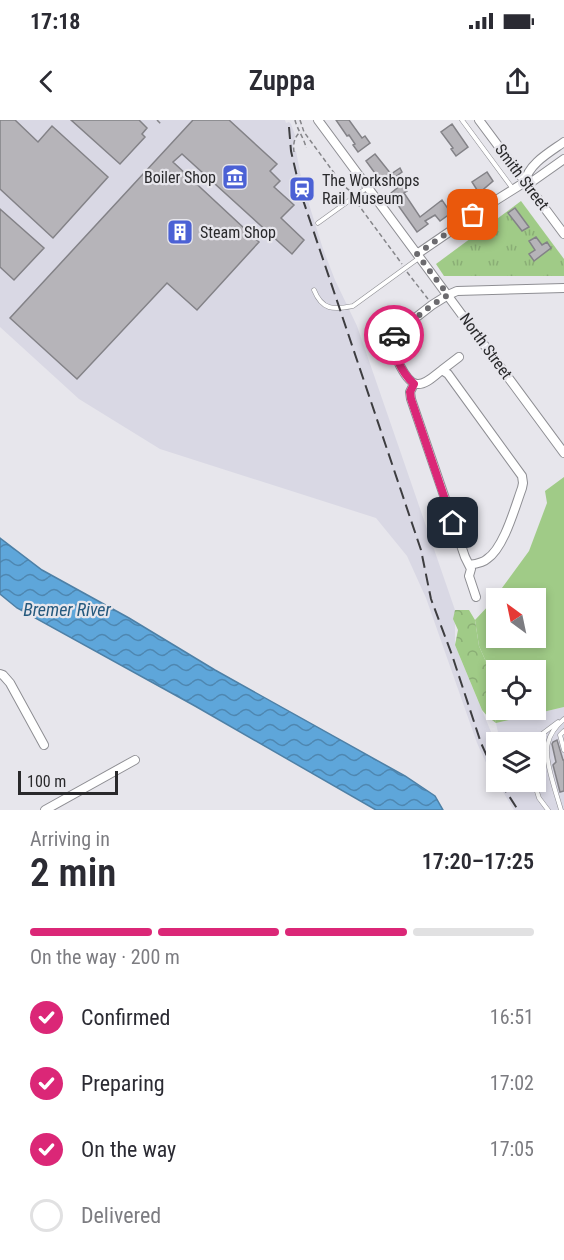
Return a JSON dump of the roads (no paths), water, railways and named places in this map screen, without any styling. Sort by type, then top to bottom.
[{"type":"street","name":"Smith Street","points":[[479,120],[564,234]]},
{"type":"street","name":"North Street","points":[[317,121],[564,453]]},
{"type":"street","points":[[525,182],[526,173],[564,142]]},
{"type":"street","points":[[418,256],[513,189],[525,182],[533,181],[564,159]]},
{"type":"street","points":[[459,357],[422,384],[414,384],[400,368],[392,338],[432,305],[448,295],[462,291],[564,288]]},
{"type":"street","points":[[442,370],[450,377],[524,480],[501,542],[485,561],[470,565]]},
{"type":"street","points":[[414,384],[410,392],[411,399],[465,557],[470,565],[470,576],[476,597]]},
{"type":"street","points":[[2,674],[10,683],[44,745]]},
{"type":"street","points":[[45,810],[135,760]]},
{"type":"lane","name":"Smith Street","points":[[462,120],[513,189]]},
{"type":"lane","points":[[318,223],[368,187]]},
{"type":"lane","points":[[314,290],[321,303],[326,306],[336,308],[356,305],[418,256]]},
{"type":"lane","points":[[544,732],[564,718]]},
{"type":"lane","points":[[561,810],[547,748],[550,738],[564,718]]},
{"type":"lane","points":[[564,731],[560,735],[564,750]]},
{"type":"lane","points":[[537,792],[548,810]]},
{"type":"water","name":"Bremer River","points":[[0,538],[42,570],[405,776],[435,796],[443,810],[376,810],[195,706],[17,608],[0,594]]},
{"type":"railway","points":[[289,127],[291,151],[301,194],[421,550],[431,599],[486,754]]},
{"type":"railway","points":[[506,792],[518,810]]},
{"type":"place","name":"Boiler Shop","points":[[235,177]]},
{"type":"place","name":"The Workshops Rail Museum","points":[[302,189]]},
{"type":"place","name":"Steam Shop","points":[[180,232]]}]
